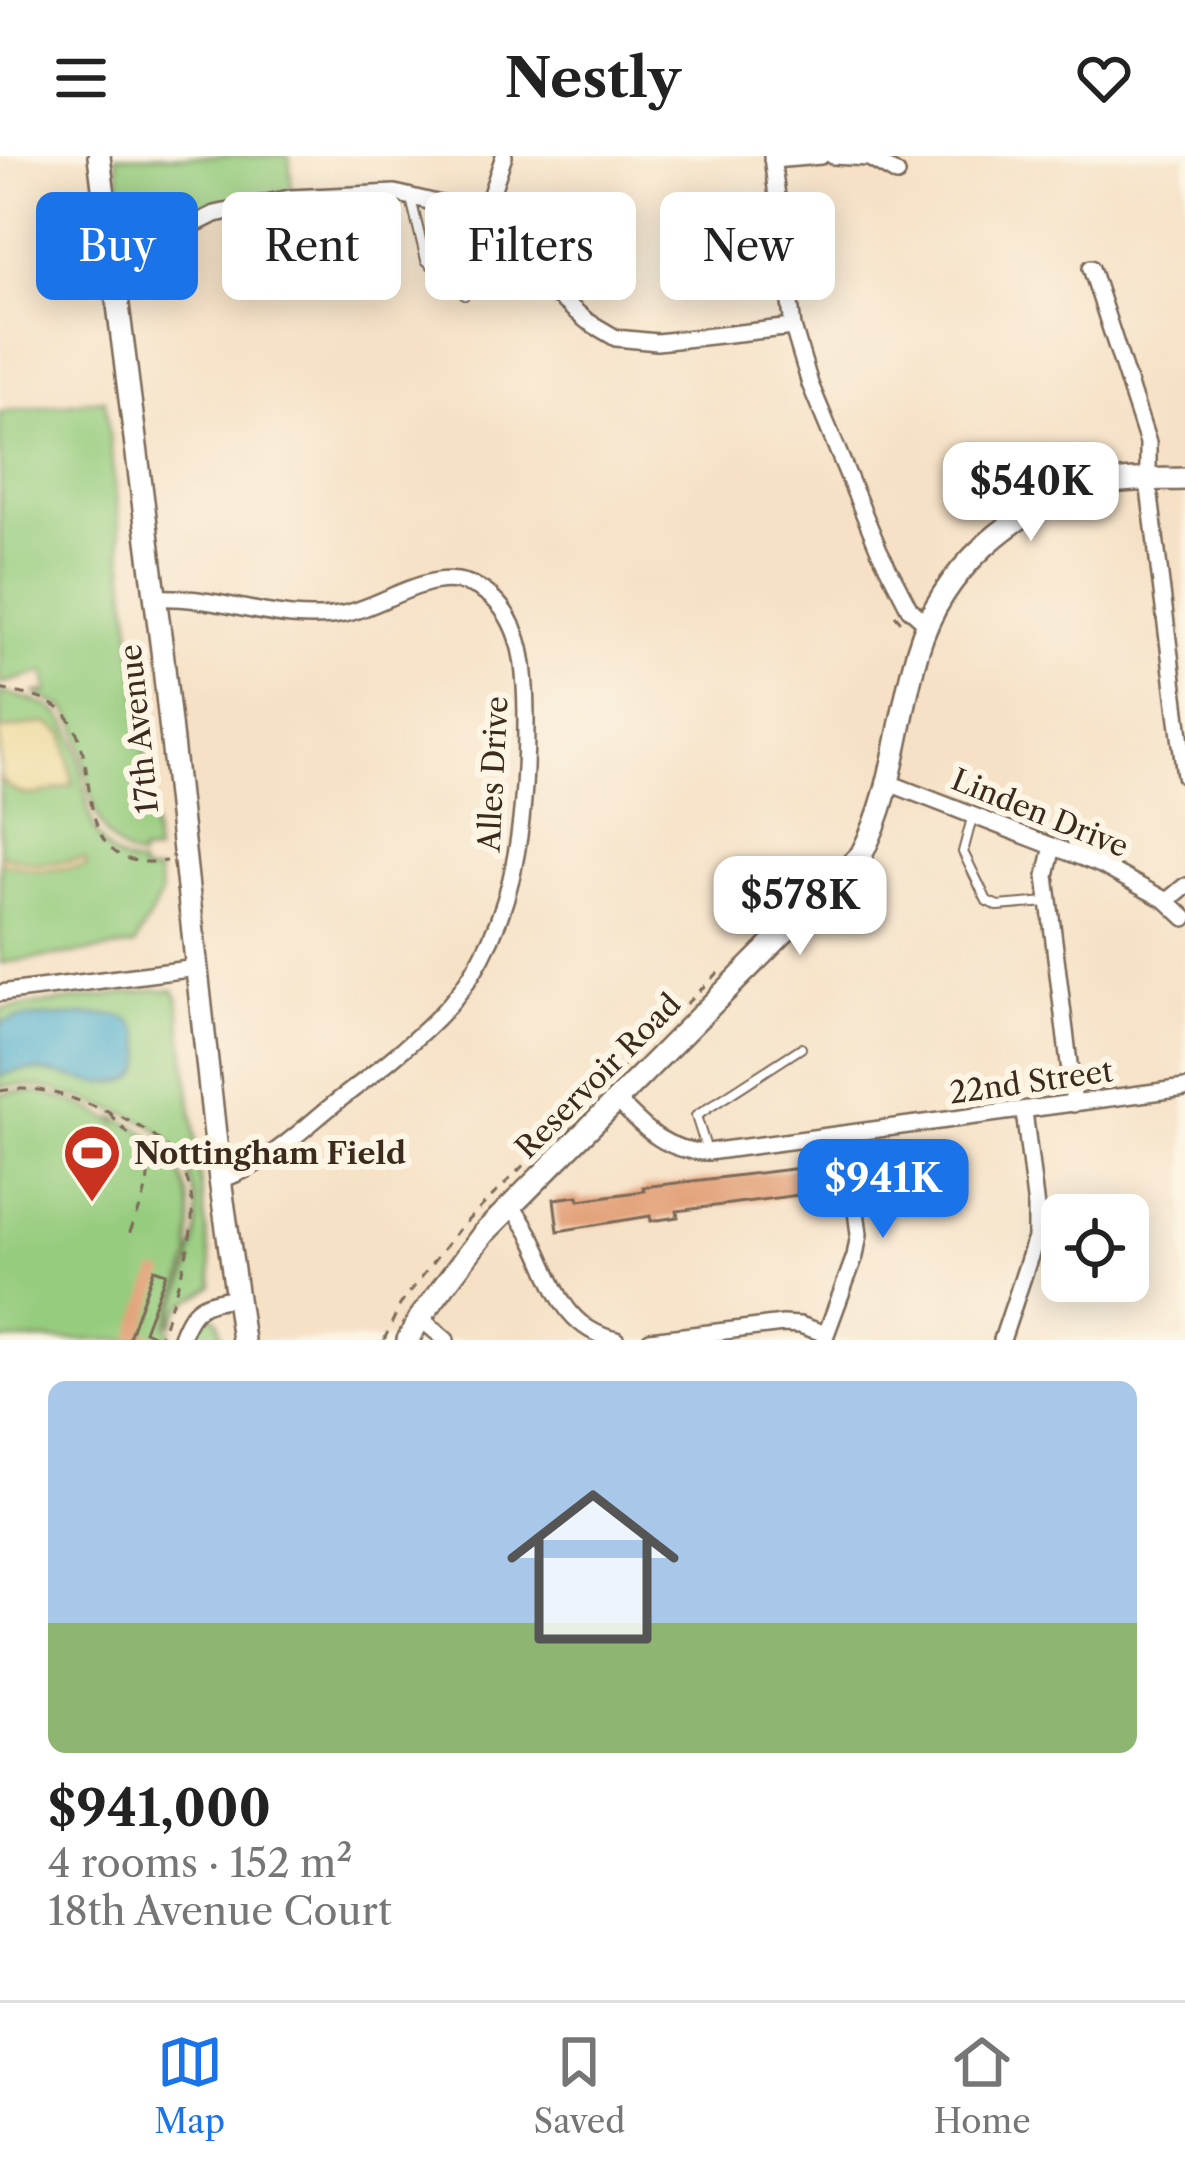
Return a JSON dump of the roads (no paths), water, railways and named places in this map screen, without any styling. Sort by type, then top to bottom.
[{"type":"street","name":"17th Avenue","points":[[99,156],[103,192]]},
{"type":"street","points":[[492,192],[504,156]]},
{"type":"street","points":[[821,156],[772,158],[793,327],[810,384],[868,525],[916,622]]},
{"type":"street","points":[[833,156],[869,158],[898,174]]},
{"type":"street","points":[[198,222],[268,202],[379,193],[425,199]]},
{"type":"street","points":[[1091,268],[1148,442],[1148,481],[1180,692],[1185,776]]},
{"type":"street","name":"17th Avenue","points":[[116,300],[243,1340]]},
{"type":"street","points":[[562,300],[616,338],[657,342],[793,327]]},
{"type":"street","name":"Reservoir Road","points":[[408,1340],[468,1251],[862,855],[889,783],[914,664],[916,622],[959,574],[1003,530],[1049,501],[1095,485],[1185,479]]},
{"type":"street","name":"Alles Drive","points":[[155,598],[180,597],[292,617],[348,614],[443,580],[482,590],[500,605],[523,658],[522,825],[501,916],[458,994],[439,1016],[278,1151],[254,1169],[220,1180]]},
{"type":"street","name":"Linden Drive","points":[[889,783],[1132,880],[1185,918]]},
{"type":"street","points":[[1053,846],[1046,876],[1074,1104]]},
{"type":"street","points":[[1167,901],[1185,886]]},
{"type":"street","points":[[0,993],[197,968]]},
{"type":"street","name":"22nd Street","points":[[616,1099],[665,1145],[708,1152],[1185,1088]]},
{"type":"street","points":[[1002,1340],[1036,1238],[1024,1111]]},
{"type":"street","points":[[650,1340],[783,1324],[800,1325],[825,1337],[859,1234],[846,1135]]},
{"type":"street","points":[[512,1206],[566,1311],[583,1326],[616,1340]]},
{"type":"street","points":[[180,1340],[194,1310],[237,1297]]},
{"type":"street","points":[[420,1318],[446,1340]]},
{"type":"lane","points":[[410,195],[425,256]]},
{"type":"lane","points":[[974,814],[963,852],[987,901],[998,906],[1049,902]]},
{"type":"lane","points":[[708,1152],[697,1115],[801,1048]]},
{"type":"water","points":[[117,1016],[133,1023],[143,1054],[136,1076],[113,1083],[32,1070],[0,1077],[0,1023]]},
{"type":"place","name":"Nottingham Field","points":[[92,1204]]}]
